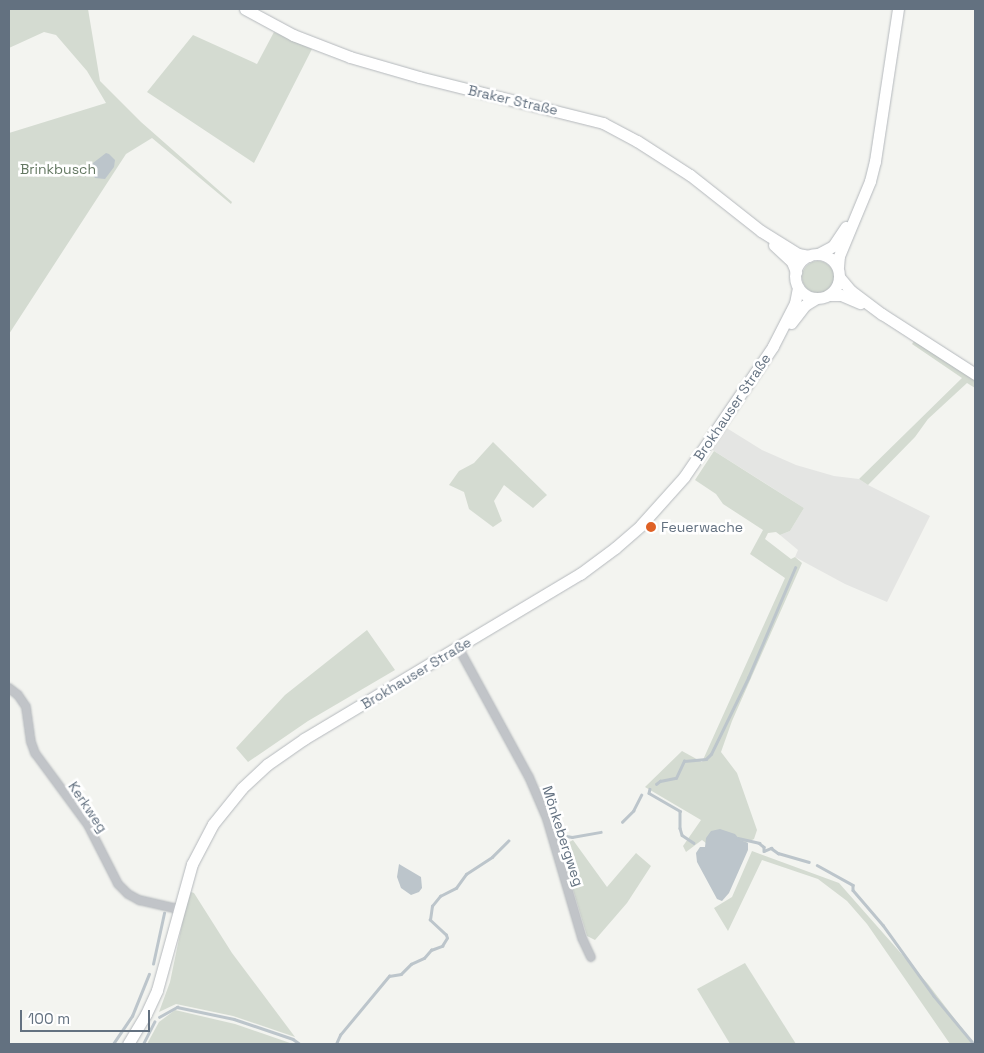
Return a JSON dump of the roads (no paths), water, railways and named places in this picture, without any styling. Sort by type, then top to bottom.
[{"type":"street","name":"Braker Straße","points":[[245,9],[293,35],[357,59],[603,123],[637,141],[697,180],[761,231],[792,262],[796,272]]},
{"type":"street","points":[[829,295],[838,284],[839,256],[876,161],[898,9]]},
{"type":"street","points":[[855,216],[833,246],[798,265],[796,272],[798,287],[802,293],[816,299],[829,295],[842,295],[882,314]]},
{"type":"street","name":"Braker Straße","points":[[761,231],[798,254],[814,255]]},
{"type":"street","points":[[814,255],[830,258],[851,291],[882,314],[975,374]]},
{"type":"street","name":"Brokhauser Straße","points":[[773,346],[797,299],[798,287]]},
{"type":"street","name":"Brokhauser Straße","points":[[128,1044],[146,1014],[157,990],[192,864],[213,824],[251,779],[304,739],[580,574],[615,548],[641,525],[684,477],[773,346],[805,305],[816,299]]},
{"type":"street","name":"Mönkebergweg","points":[[458,647],[529,777],[547,819],[582,938],[591,957]]},
{"type":"street","name":"Kerkweg","points":[[9,688],[18,695],[26,707],[31,742],[35,753],[88,825],[118,884],[128,894],[139,900],[178,909]]},
{"type":"waterway","points":[[656,784],[660,781],[676,778],[684,761],[706,759],[711,754],[748,678],[795,568]]},
{"type":"waterway","points":[[650,789],[649,793],[680,811],[682,835],[694,843]]},
{"type":"waterway","points":[[622,822],[633,811],[641,795]]},
{"type":"waterway","points":[[560,835],[572,837],[601,832]]},
{"type":"waterway","points":[[738,838],[759,843],[764,847],[764,851],[771,848],[778,853],[809,862]]},
{"type":"waterway","points":[[336,1044],[340,1035],[389,976],[401,974],[411,964],[424,958],[431,950],[442,946],[447,938],[430,920],[432,906],[440,896],[456,888],[466,874],[492,857],[508,841]]},
{"type":"waterway","points":[[817,865],[853,885],[853,890],[883,925],[934,996],[974,1044]]},
{"type":"waterway","points":[[153,964],[164,913]]},
{"type":"waterway","points":[[113,1044],[132,1016],[149,974]]},
{"type":"waterway","points":[[159,1017],[177,1007],[234,1019],[293,1039],[300,1044]]},
{"type":"waterway","points":[[143,1044],[154,1022]]},
{"type":"place","name":"Feuerwache","points":[[651,527]]},
{"type":"park label","name":"Brinkbusch","points":[[58,169]]}]
